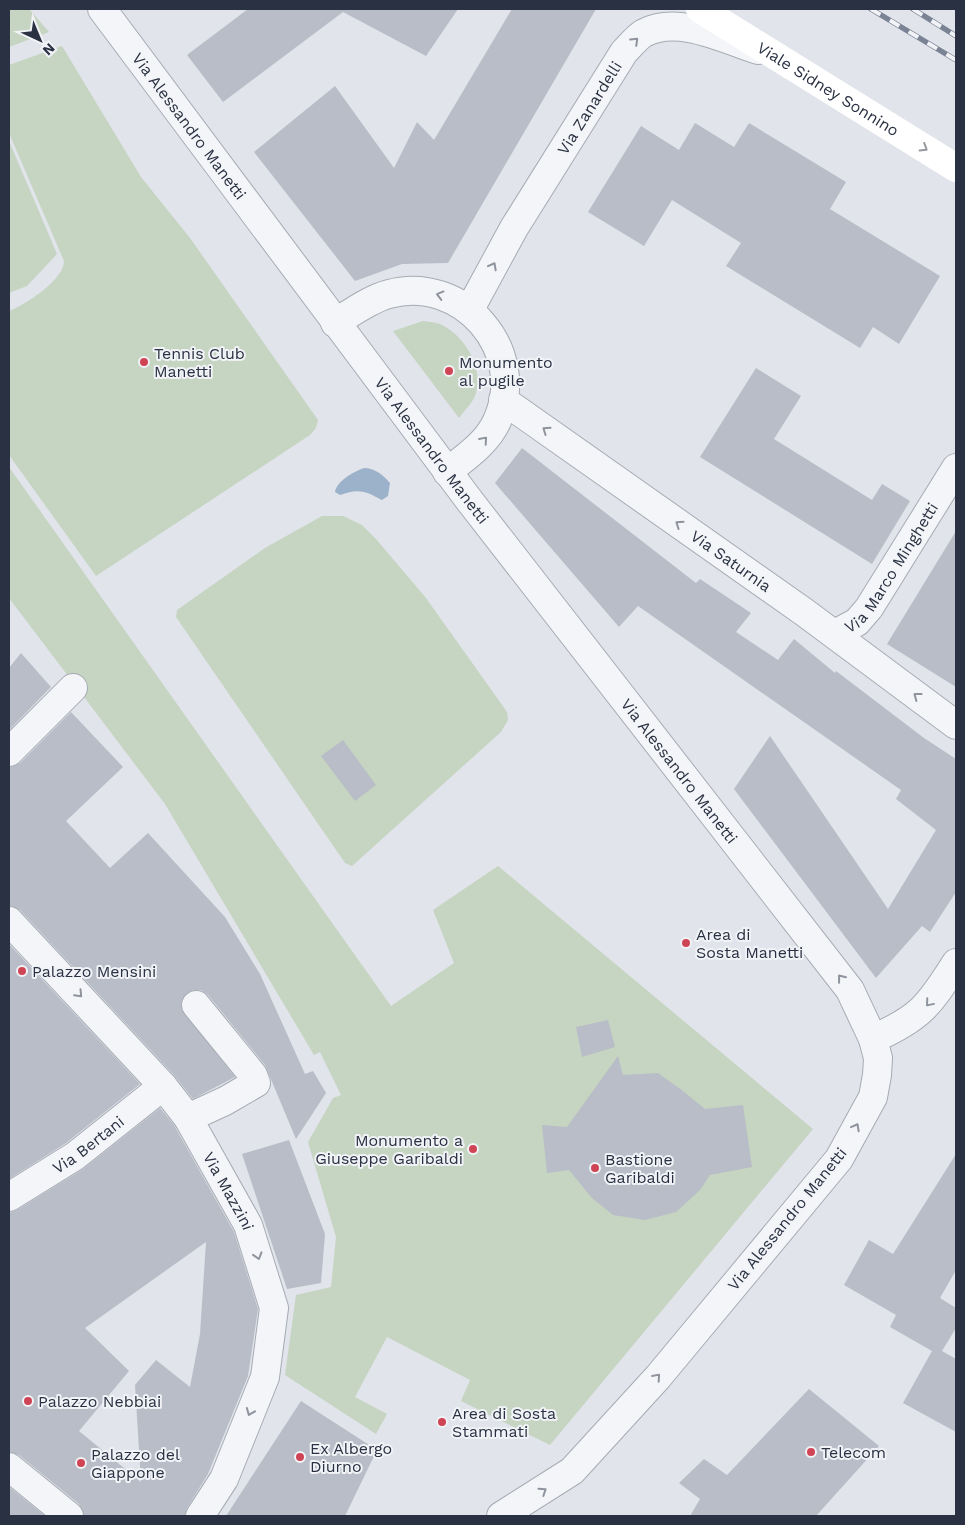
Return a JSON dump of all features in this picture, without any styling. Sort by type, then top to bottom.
[{"type":"street","name":"Via Alessandro Manetti","points":[[102,9],[447,472],[605,678],[850,990],[874,1039],[878,1058],[873,1097],[839,1159],[658,1377],[572,1471],[501,1516]]},
{"type":"street","name":"Viale Sidney Sonnino","points":[[700,9],[956,168]]},
{"type":"street","name":"Via Zanardelli","points":[[470,309],[514,228],[619,60],[643,33],[662,27],[687,28],[779,57]]},
{"type":"street","points":[[335,323],[388,294],[416,290],[445,296],[470,309],[488,328],[500,350],[505,375],[504,400],[497,421],[486,439],[447,472]]},
{"type":"street","name":"Via Saturnia","points":[[504,400],[835,634],[956,725]]},
{"type":"street","name":"Via Marco Minghetti","points":[[835,634],[857,622],[869,608],[956,468]]},
{"type":"street","points":[[9,752],[73,688]]},
{"type":"street","name":"Via Mazzini","points":[[9,921],[163,1086],[188,1118],[248,1225],[274,1308],[265,1377],[224,1478],[200,1516]]},
{"type":"street","points":[[874,1039],[901,1026],[922,1011],[956,963]]},
{"type":"street","points":[[188,1118],[225,1101],[256,1083],[253,1075],[196,1005]]},
{"type":"street","name":"Via Bertani","points":[[9,1197],[75,1156],[163,1086]]},
{"type":"street","points":[[9,1467],[69,1516]]},
{"type":"green space","points":[[9,9],[29,9],[49,32],[9,47]]},
{"type":"green space","name":"Tennis Club Manetti","points":[[62,46],[141,177],[190,238],[318,420],[316,428],[310,435],[96,576],[9,455],[9,311],[33,298],[51,284],[58,276],[64,261],[9,133],[9,65]]},
{"type":"green space","points":[[9,141],[57,254],[27,286],[9,293]]},
{"type":"green space","points":[[423,321],[440,324],[451,330],[466,346],[475,365],[477,386],[475,396],[459,418],[393,331]]},
{"type":"green space","points":[[9,467],[391,1006],[454,963],[433,910],[498,866],[813,1129],[550,1445],[461,1401],[470,1380],[387,1337],[355,1397],[387,1414],[376,1434],[285,1375],[296,1295],[331,1287],[336,1237],[308,1142],[333,1098],[341,1095],[320,1052],[314,1055],[165,804],[9,598]]},
{"type":"green space","points":[[322,516],[343,516],[362,525],[376,539],[426,598],[507,712],[508,720],[501,732],[352,866],[345,863],[176,617],[177,610],[265,548]]},
{"type":"water","points":[[364,468],[372,469],[385,477],[390,483],[388,496],[382,500],[371,494],[357,491],[340,495],[335,492],[342,481]]},
{"type":"building","points":[[248,9],[458,9],[426,56],[343,12],[223,102],[187,55]]},
{"type":"building","points":[[512,9],[596,9],[448,263],[402,264],[355,281],[254,152],[335,86],[394,168],[417,122],[434,140]]},
{"type":"building","points":[[695,123],[734,147],[749,123],[846,182],[830,209],[940,276],[899,344],[873,327],[860,348],[726,266],[741,243],[672,200],[644,246],[588,212],[641,126],[679,150]]},
{"type":"building","points":[[756,368],[801,396],[774,439],[872,500],[882,484],[910,501],[872,564],[700,457]]},
{"type":"building","points":[[522,448],[696,583],[700,579],[751,613],[736,632],[778,660],[794,639],[835,673],[836,671],[924,738],[956,759],[956,892],[930,932],[922,926],[876,978],[734,789],[770,736],[888,909],[936,830],[896,799],[901,790],[638,606],[619,627],[495,483]]},
{"type":"building","points":[[956,531],[956,687],[887,644]]},
{"type":"building","points":[[21,653],[51,687],[9,730],[9,668]]},
{"type":"building","points":[[71,712],[123,767],[66,821],[110,868],[148,833],[225,917],[260,974],[305,1074],[313,1071],[326,1093],[296,1139],[265,1065],[208,995],[201,990],[193,990],[182,999],[181,1008],[235,1077],[193,1099],[174,1075],[20,910],[9,906],[9,767],[20,763]]},
{"type":"building","points":[[343,740],[376,785],[355,801],[321,756]]},
{"type":"building","points":[[9,944],[140,1084],[66,1143],[9,1179]]},
{"type":"building","points":[[608,1020],[615,1047],[582,1057],[576,1027]]},
{"type":"building","points":[[618,1056],[623,1075],[658,1073],[705,1109],[743,1105],[752,1167],[710,1175],[700,1190],[676,1212],[645,1220],[613,1215],[592,1198],[569,1170],[547,1173],[542,1125],[567,1127]]},
{"type":"building","points":[[160,1108],[174,1125],[234,1232],[258,1309],[248,1376],[208,1474],[187,1508],[185,1516],[84,1516],[79,1504],[19,1455],[9,1452],[9,1213],[17,1210],[83,1169]],"holes":[[[206,1242],[200,1334],[190,1387],[156,1360],[135,1385],[141,1482],[79,1431],[129,1371],[85,1328]]]},
{"type":"building","points":[[289,1140],[325,1234],[321,1283],[287,1289],[242,1154]]},
{"type":"building","points":[[956,1154],[956,1270],[940,1298],[956,1308],[956,1328],[942,1351],[956,1359],[956,1432],[903,1403],[932,1351],[890,1327],[896,1315],[844,1285],[869,1240],[893,1254]]},
{"type":"building","name":"Telecom","points":[[809,1389],[879,1446],[816,1516],[690,1516],[700,1499],[679,1483],[704,1459],[727,1475]]},
{"type":"building","points":[[301,1401],[377,1450],[345,1516],[226,1516]]},
{"type":"building","points":[[9,1487],[45,1516],[9,1516]]},
{"type":"railway","points":[[871,9],[956,60]]},
{"type":"railway","points":[[913,9],[956,36]]},
{"type":"place","name":"Tennis Club Manetti","points":[[144,362]]},
{"type":"place","name":"Monumento al pugile","points":[[449,371]]},
{"type":"place","name":"Area di Sosta Manetti","points":[[686,943]]},
{"type":"place","name":"Palazzo Mensini","points":[[22,971]]},
{"type":"place","name":"Monumento a Giuseppe Garibaldi","points":[[473,1149]]},
{"type":"place","name":"Bastione Garibaldi","points":[[595,1168]]},
{"type":"place","name":"Palazzo Nebbiai","points":[[28,1401]]},
{"type":"place","name":"Area di Sosta Stammati","points":[[442,1422]]},
{"type":"place","name":"Telecom","points":[[811,1452]]},
{"type":"place","name":"Ex Albergo Diurno","points":[[300,1457]]},
{"type":"place","name":"Palazzo del Giappone","points":[[81,1463]]}]
